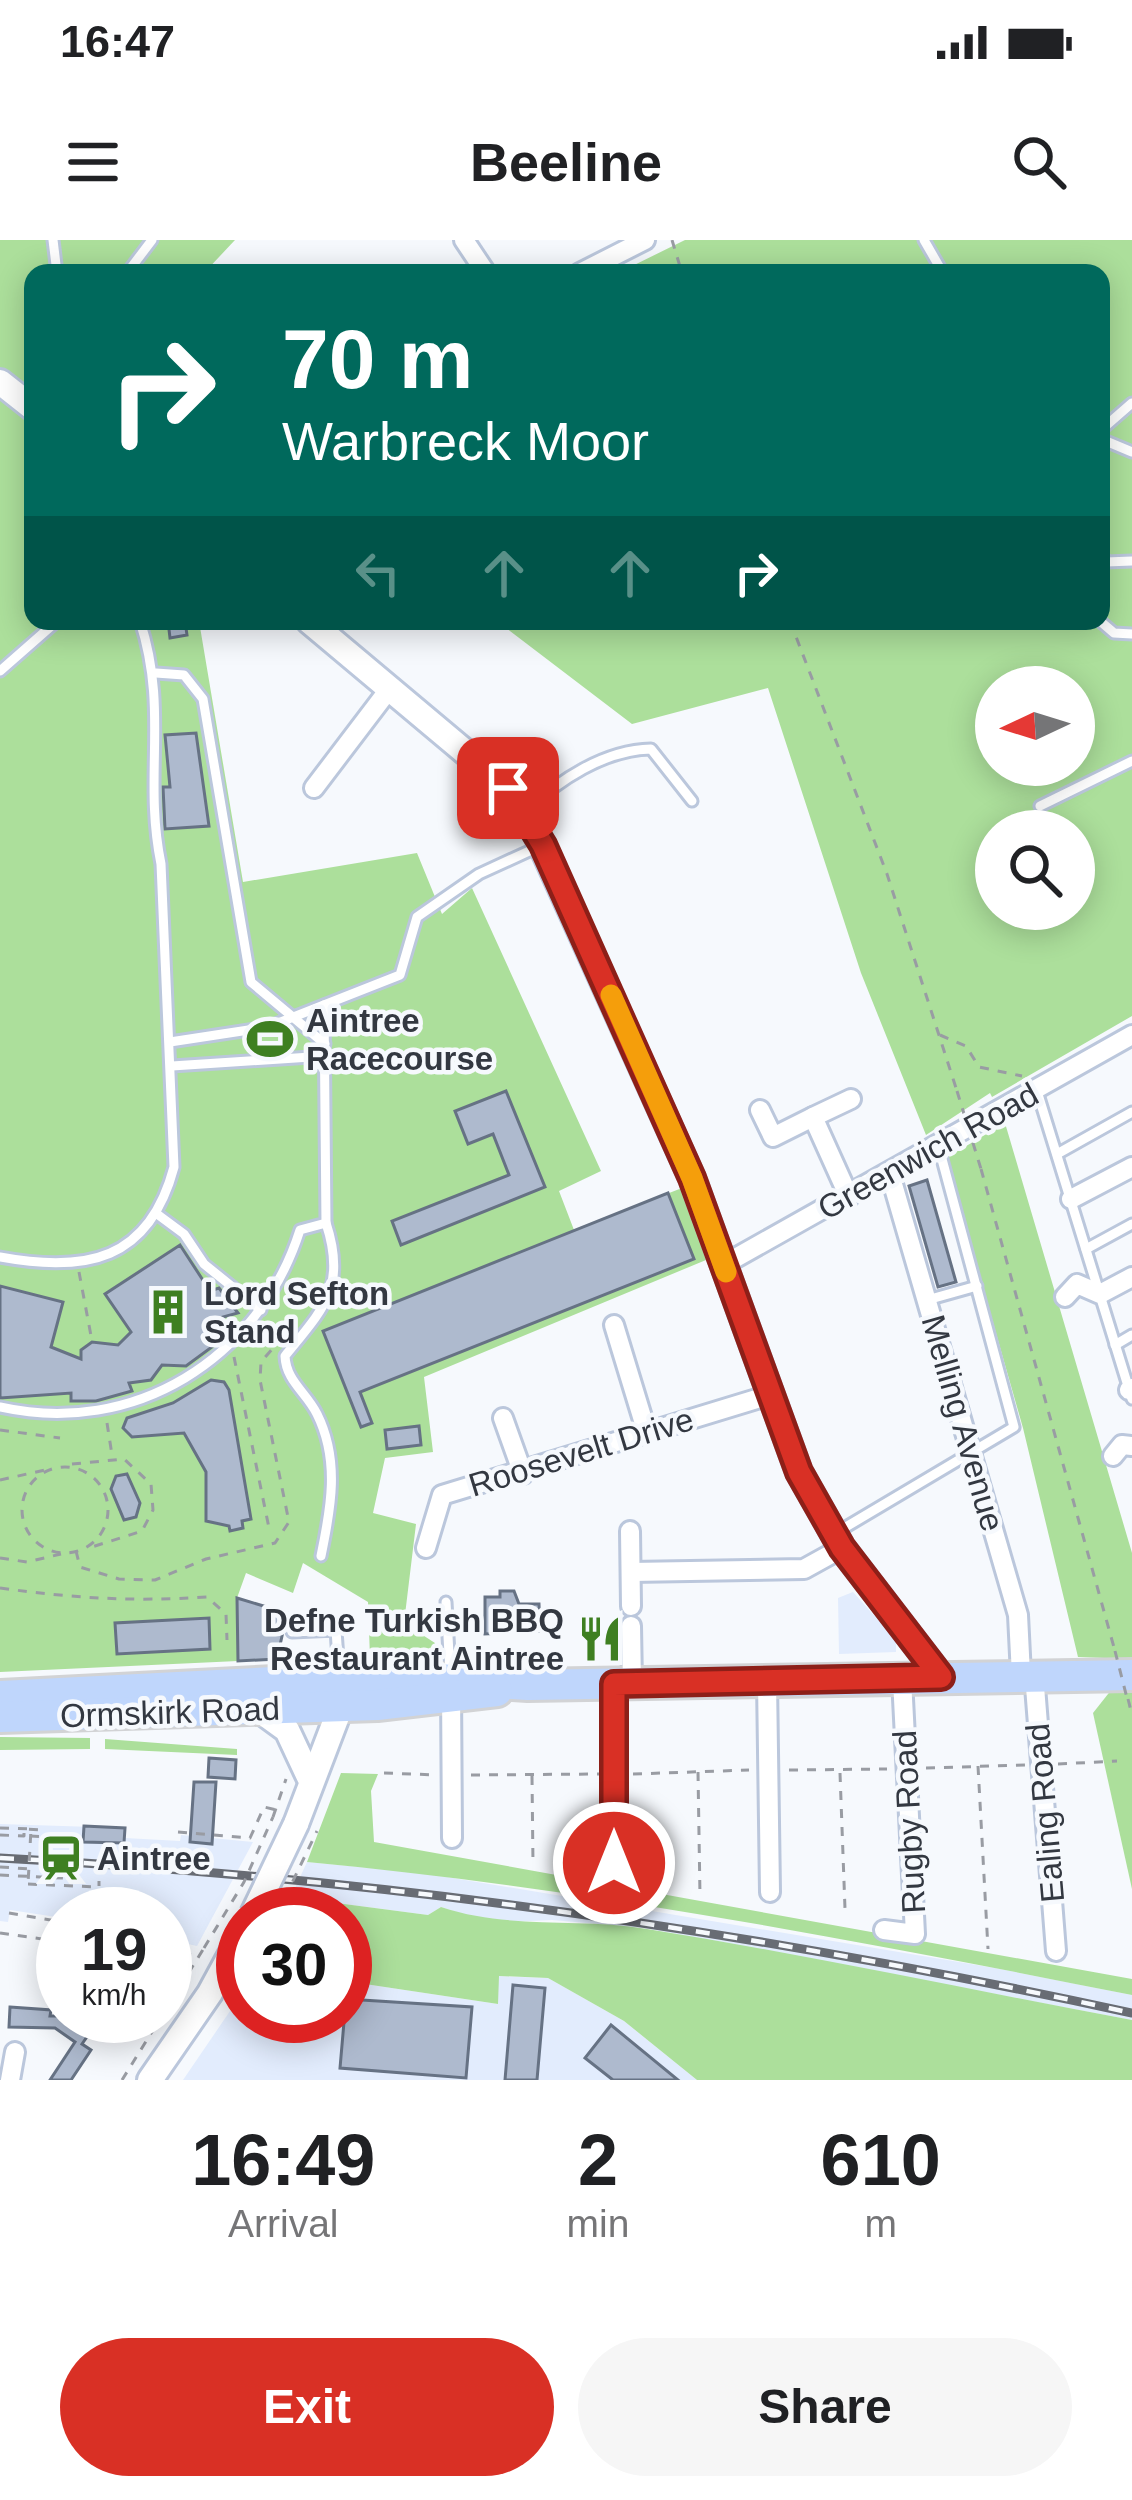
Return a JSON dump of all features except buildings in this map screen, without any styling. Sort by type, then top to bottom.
[{"type":"highway","points":[[340,1693],[527,1684],[1125,1675]]},
{"type":"highway","name":"Ormskirk Road","points":[[0,1696],[340,1693]]},
{"type":"highway","name":"Ormskirk Road","points":[[0,1717],[258,1709],[340,1693]]},
{"type":"street","points":[[598,264],[645,240]]},
{"type":"street","points":[[0,382],[24,401]]},
{"type":"street","points":[[320,630],[508,788],[526,811],[675,1139],[799,1472],[838,1541],[941,1677]]},
{"type":"street","points":[[314,788],[390,688]]},
{"type":"street","name":"Greenwich Road","points":[[723,1265],[939,1148],[1132,1035]]},
{"type":"street","points":[[760,1111],[773,1137],[851,1099]]},
{"type":"street","points":[[813,1117],[849,1197]]},
{"type":"street","points":[[1071,1199],[1132,1167]]},
{"type":"street","name":"Melling Avenue","points":[[890,1174],[1018,1615],[1027,1675]]},
{"type":"street","points":[[1070,1284],[1100,1294],[1132,1277]]},
{"type":"street","points":[[614,1325],[646,1430]]},
{"type":"street","name":"Roosevelt Drive","points":[[426,1548],[442,1495],[523,1474],[646,1430],[772,1394]]},
{"type":"street","points":[[503,1418],[523,1474]]},
{"type":"street","points":[[614,1863],[631,1616],[630,1531]]},
{"type":"street","points":[[631,1572],[804,1568],[838,1541]]},
{"type":"street","name":"Ealing Road","points":[[1027,1675],[1056,1951]]},
{"type":"street","name":"Rugby Road","points":[[884,1930],[915,1934],[902,1679]]},
{"type":"street","points":[[767,1681],[770,1892]]},
{"type":"street","points":[[451,1688],[452,1838]]},
{"type":"street","points":[[264,1887],[340,1693]]},
{"type":"street","points":[[258,1709],[276,1718],[301,1750],[309,1777]]},
{"type":"street","points":[[150,2080],[200,1986],[216,1968]]},
{"type":"street","points":[[10,2080],[15,2052]]},
{"type":"lane","points":[[134,264],[152,240]]},
{"type":"lane","points":[[1110,426],[1132,403]]},
{"type":"lane","points":[[0,671],[47,630]]},
{"type":"lane","points":[[0,1257],[78,1265],[123,1245],[157,1214],[174,1166],[161,864],[152,823],[155,673],[143,630]]},
{"type":"lane","points":[[155,673],[184,675],[203,699],[251,982],[326,1044]]},
{"type":"lane","points":[[526,811],[554,785],[626,749],[651,749],[692,801]]},
{"type":"lane","points":[[1040,806],[1132,760]]},
{"type":"lane","points":[[170,1042],[236,1035],[400,975],[408,962],[412,927],[421,914],[479,874],[543,845]]},
{"type":"lane","points":[[321,1556],[332,1505],[328,1447],[316,1413],[286,1369],[285,1356],[328,1302],[337,1264],[326,1223],[325,1005]]},
{"type":"lane","points":[[172,1066],[326,1057]]},
{"type":"lane","points":[[1034,1092],[1131,1392]]},
{"type":"lane","points":[[1057,1154],[1132,1112]]},
{"type":"lane","points":[[838,1541],[1014,1427],[1016,1420],[939,1148]]},
{"type":"lane","points":[[157,1214],[184,1234],[205,1264],[261,1310]]},
{"type":"lane","points":[[0,1407],[104,1411],[157,1394],[195,1373],[261,1310],[300,1230],[326,1223]]},
{"type":"lane","points":[[1086,1250],[1132,1224]]},
{"type":"lane","points":[[927,1300],[977,1286]]},
{"type":"lane","points":[[1115,1345],[1132,1335]]},
{"type":"lane","points":[[446,1602],[451,1688]]},
{"type":"lane","points":[[292,1632],[336,1630],[340,1693]]},
{"type":"path","points":[[793,630],[887,874],[957,1091],[1132,1712]]},
{"type":"path","points":[[938,1034],[966,1046],[979,1067],[1021,1074],[1034,1092]]},
{"type":"path","points":[[78,1265],[92,1341]]},
{"type":"path","points":[[76,1551],[80,1567],[139,1581],[275,1543],[285,1535],[289,1522],[260,1380],[261,1362],[278,1343]]},
{"type":"path","points":[[237,1370],[268,1528]]},
{"type":"path","points":[[104,1411],[113,1456]]},
{"type":"path","points":[[0,1430],[60,1438]]},
{"type":"path","points":[[0,1480],[113,1456],[144,1473],[153,1510],[133,1537],[27,1562],[0,1558]]},
{"type":"path","points":[[64,1466],[91,1474],[107,1499],[105,1526],[88,1548]]},
{"type":"path","points":[[48,1469],[26,1489],[22,1518],[37,1544],[63,1554]]},
{"type":"path","points":[[0,1588],[60,1591],[86,1601],[207,1598],[226,1614],[227,1640]]},
{"type":"path","points":[[281,1887],[290,1821],[286,1768],[301,1750]]},
{"type":"path","points":[[978,1766],[988,1948]]},
{"type":"path","points":[[840,1769],[845,1909]]},
{"type":"path","points":[[698,1771],[700,1896]]},
{"type":"path","points":[[532,1774],[533,1864]]},
{"type":"path","points":[[178,1832],[250,1838],[264,1808],[290,1821]]},
{"type":"path","points":[[122,2080],[200,1986],[204,1948],[244,1882],[290,1821]]},
{"type":"path","points":[[0,1828],[31,1829],[28,1884],[98,1888],[99,1881]]},
{"type":"path","points":[[0,1835],[24,1836],[24,1829],[40,1830]]},
{"type":"path","points":[[30,1836],[64,1838]]},
{"type":"path","points":[[0,1868],[29,1869]]},
{"type":"path","points":[[0,1875],[82,1879]]},
{"type":"path","points":[[9,1913],[36,1918]]},
{"type":"path","points":[[0,1934],[36,1939]]},
{"type":"path","points":[[192,1955],[216,1954]]},
{"type":"path","points":[[192,1983],[200,1986]]},
{"type":"shaded area","points":[[853,1592],[896,1640],[896,1652],[839,1654],[838,1598]]},
{"type":"shaded area","points":[[0,1824],[125,1828],[125,1838],[180,1841],[181,1835],[253,1842],[229,1887],[216,1887],[216,1911],[197,1946],[192,1945],[192,1887],[36,1887],[36,1914],[10,1910],[8,1922],[0,1921]]},
{"type":"shaded area","points":[[307,1862],[423,1873],[1132,1995],[1132,2020],[644,1928],[552,1920],[489,1923],[441,1907],[428,1915],[372,1908],[372,1887],[296,1887]]},
{"type":"shaded area","points":[[498,1976],[548,1978],[624,2021],[697,2080],[183,2080],[216,2032],[216,2043],[372,2043],[372,1985],[498,2004]]},
{"type":"green space","name":"Aintree Racecourse","points":[[0,240],[235,240],[212,264],[24,264],[24,630],[201,630],[243,882],[417,853],[442,914],[472,888],[601,1171],[559,1191],[574,1230],[682,1188],[706,1260],[424,1377],[433,1452],[385,1458],[373,1513],[416,1524],[404,1623],[435,1643],[429,1657],[370,1658],[368,1602],[303,1563],[293,1593],[246,1573],[237,1598],[238,1661],[0,1672]]},
{"type":"green space","points":[[685,240],[1132,240],[1132,1016],[992,1097],[990,1093],[926,1135],[861,973],[768,688],[632,724],[509,630],[1110,630],[1110,264],[636,264]]},
{"type":"green space","points":[[1005,1123],[1132,1553],[1132,1659],[1078,1657],[1023,1428],[946,1158]]},
{"type":"green space","points":[[1112,1689],[1132,1689],[1132,1889],[1093,1713]]},
{"type":"green space","points":[[0,1737],[90,1738],[90,1749],[0,1750]]},
{"type":"green space","points":[[105,1739],[237,1749],[237,1755],[105,1749]]},
{"type":"green space","points":[[341,1773],[378,1774],[371,1791],[374,1842],[1132,1979],[1132,1995],[618,1901],[307,1862]]},
{"type":"green space","points":[[441,1907],[518,1921],[647,1929],[1132,2020],[1132,2080],[697,2080],[624,2021],[548,1978],[499,1976],[498,2004],[372,1985],[372,1908],[428,1915]]},
{"type":"railway","points":[[0,1858],[285,1879],[569,1913],[851,1957],[1132,2013]]},
{"type":"slow traffic","points":[[611,995],[692,1178],[726,1272]]},
{"type":"place","name":"Aintree Racecourse","points":[[270,1039]]},
{"type":"place","name":"Lord Sefton Stand","points":[[168,1312]]},
{"type":"place","name":"Defne Turkish BBQ Restaurant Aintree","points":[[600,1639]]},
{"type":"place","name":"Aintree","points":[[61,1858]]},
{"type":"route","points":[[508,788],[543,845],[692,1178],[799,1472],[842,1548],[941,1677],[614,1684],[614,1863]]}]
